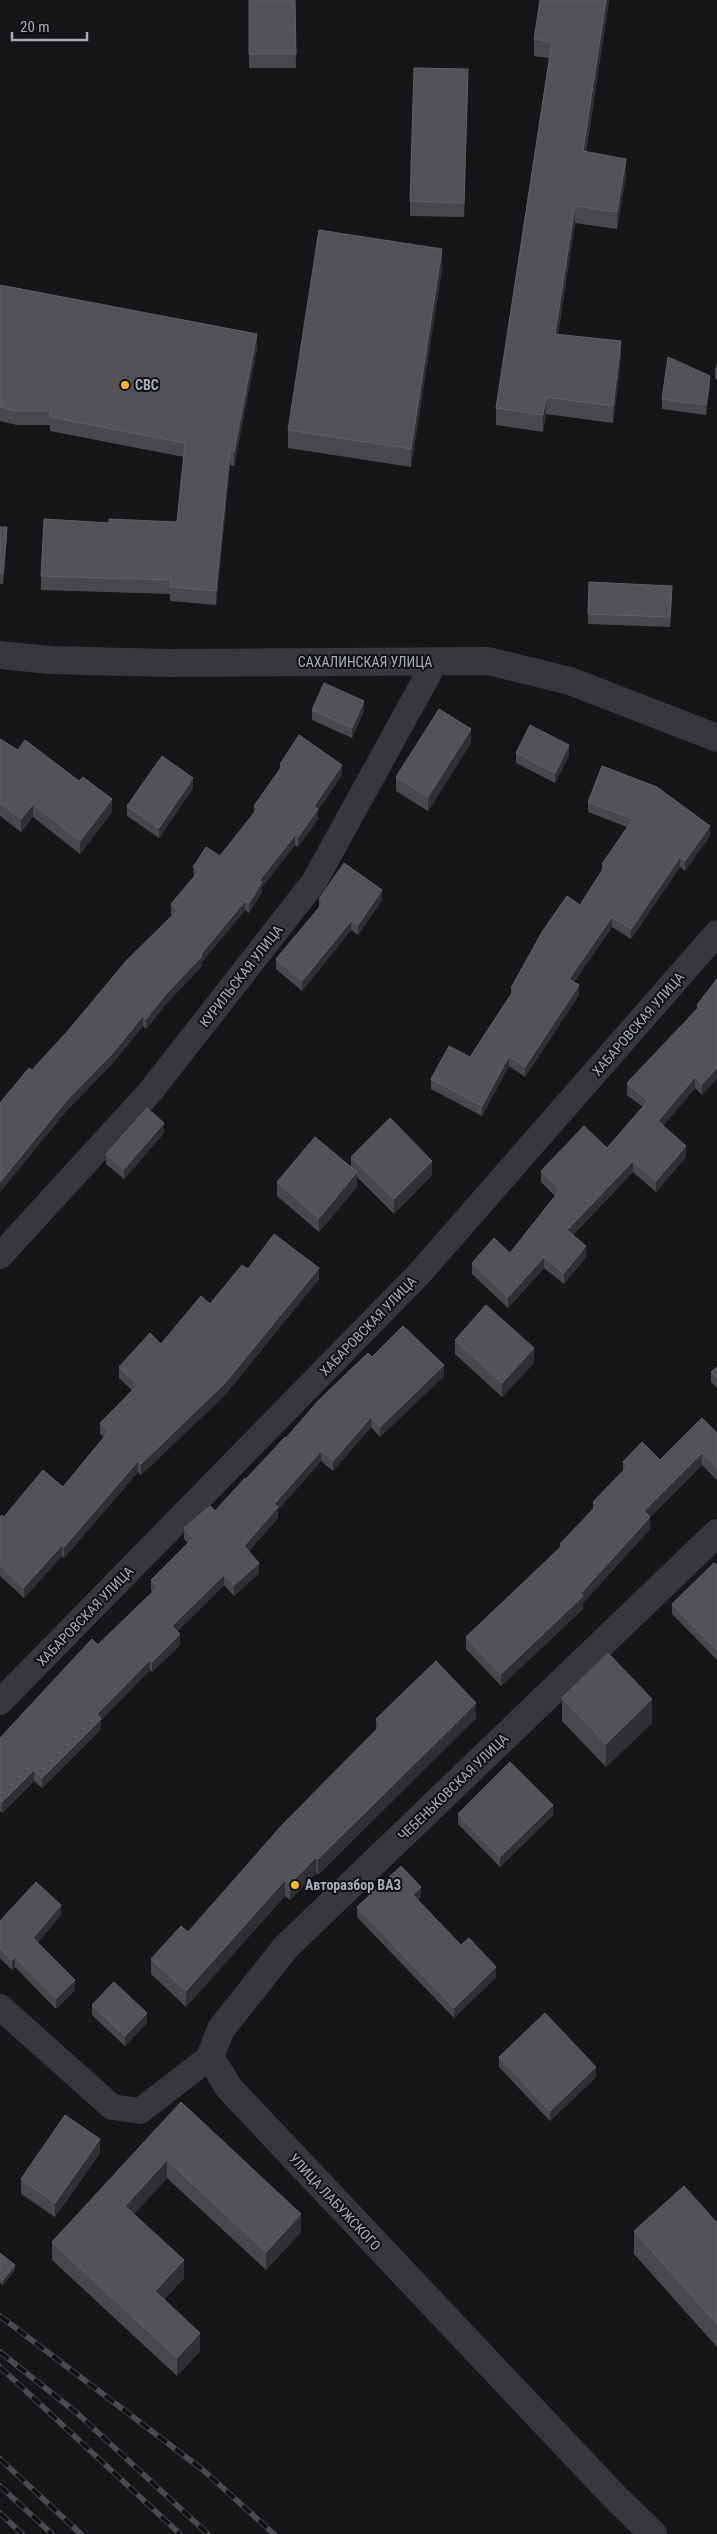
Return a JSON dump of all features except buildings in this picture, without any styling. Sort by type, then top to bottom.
[{"type":"street","name":"САХАЛИНСКАЯ УЛИЦА","points":[[0,655],[50,660],[168,663],[488,661],[570,681],[717,738]]},
{"type":"street","name":"КУРИЛЬСКАЯ УЛИЦА","points":[[0,1256],[150,1092],[314,882],[436,662]]},
{"type":"street","name":"ХАБАРОВСКАЯ УЛИЦА","points":[[0,1702],[418,1275],[717,933]]},
{"type":"street","name":"ЧЕБЕНЬКОВСКАЯ УЛИЦА","points":[[210,2057],[221,2028],[286,1948],[717,1533]]},
{"type":"street","points":[[0,2007],[112,2107],[140,2111],[210,2057]]},
{"type":"street","name":"УЛИЦА ЛАБУЖСКОГО","points":[[210,2057],[229,2088],[328,2196],[614,2496],[653,2534]]},
{"type":"railway","points":[[0,2316],[203,2470],[274,2534]]},
{"type":"railway","points":[[0,2352],[78,2414],[208,2534]]},
{"type":"railway","points":[[0,2367],[180,2534]]},
{"type":"railway","points":[[0,2459],[81,2534]]},
{"type":"railway","points":[[0,2486],[52,2534]]},
{"type":"railway","points":[[0,2513],[22,2534]]},
{"type":"place","name":"СВС","points":[[125,385]]},
{"type":"place","name":"Авторазбор ВАЗ","points":[[295,1885]]}]
